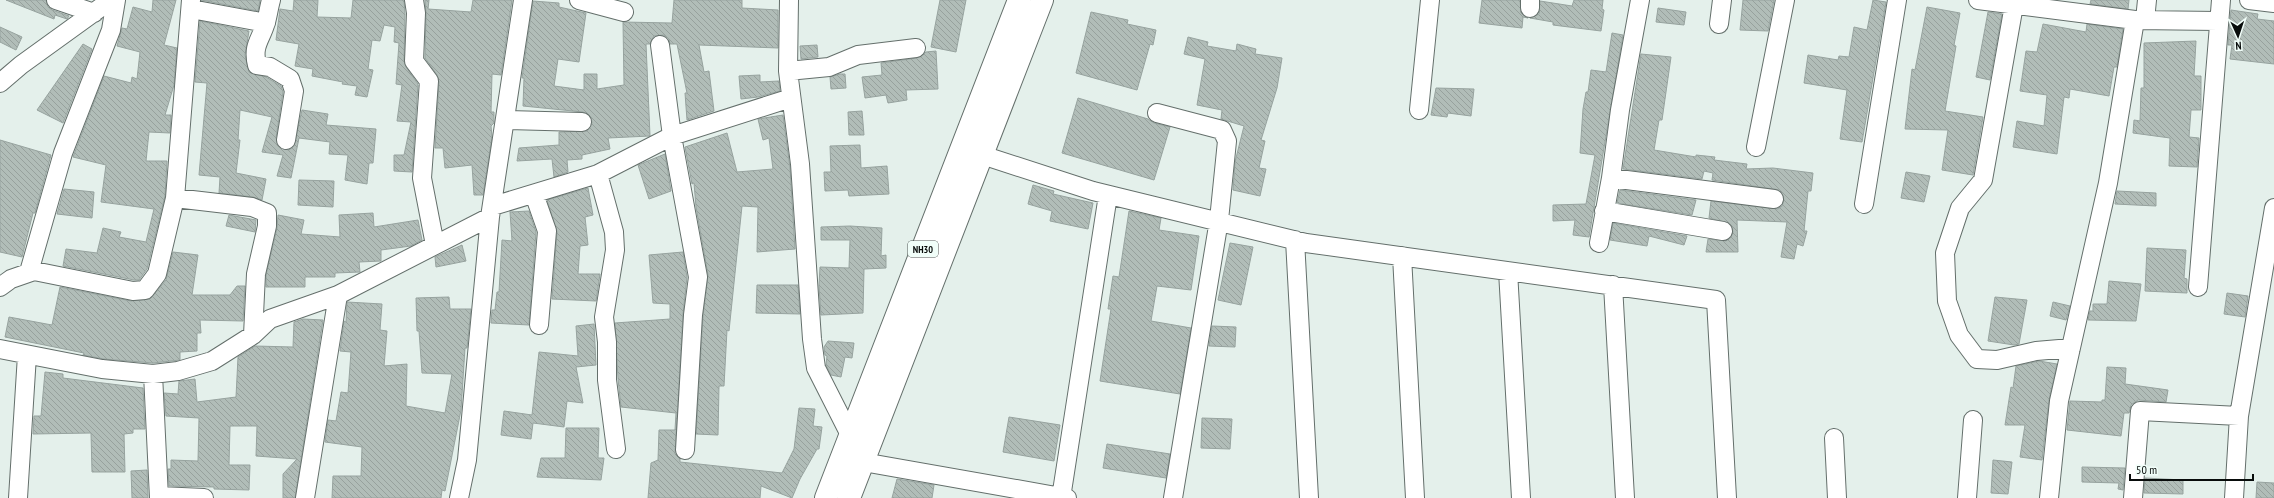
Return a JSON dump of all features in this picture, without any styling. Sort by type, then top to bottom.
[{"type":"highway","name":"NH30","points":[[826,498],[1019,0]]},
{"type":"highway","name":"NH30","points":[[849,498],[1042,0]]},
{"type":"street","points":[[56,0],[94,13]]},
{"type":"street","points":[[0,83],[21,65],[111,0]]},
{"type":"street","points":[[29,272],[64,153],[111,30],[116,0]]},
{"type":"street","points":[[271,0],[266,23],[256,45],[254,54],[257,65],[270,67],[290,79],[294,91],[286,140]]},
{"type":"street","points":[[414,0],[416,13],[414,60],[429,81],[422,178],[435,245]]},
{"type":"street","points":[[459,498],[467,460],[491,212],[523,0]]},
{"type":"street","points":[[579,0],[624,12]]},
{"type":"street","points":[[789,0],[788,70],[800,164],[812,339],[816,368],[850,435]]},
{"type":"street","points":[[1419,110],[1430,0]]},
{"type":"street","points":[[1599,243],[1611,178],[1620,110],[1640,0]]},
{"type":"street","points":[[1719,24],[1722,0]]},
{"type":"street","points":[[1756,147],[1785,0]]},
{"type":"street","points":[[1864,204],[1897,0]]},
{"type":"street","points":[[1978,0],[2140,20],[2218,21]]},
{"type":"street","points":[[2048,498],[2059,402],[2108,183],[2140,20],[2147,0]]},
{"type":"street","points":[[2198,287],[2218,21],[2221,0]]},
{"type":"street","points":[[2249,0],[2274,3]]},
{"type":"street","points":[[0,287],[11,279],[34,271],[133,291],[145,290],[157,274],[175,198],[191,4],[266,23]]},
{"type":"street","points":[[2014,5],[1983,180],[1960,208],[1945,253],[1947,301],[1959,335],[1977,359],[1997,360],[2036,351],[2071,348]]},
{"type":"street","points":[[660,45],[672,136],[698,277],[693,315],[686,450]]},
{"type":"street","points":[[788,70],[829,67],[858,55],[916,48]]},
{"type":"street","points":[[0,349],[102,369],[153,374],[178,371],[212,361],[253,335],[270,319],[338,295],[435,245],[491,212],[534,194],[598,174],[672,136],[791,98]]},
{"type":"street","points":[[1157,113],[1222,130],[1227,141],[1219,220],[1173,498]]},
{"type":"street","points":[[506,120],[582,122]]},
{"type":"street","points":[[982,155],[1108,195],[1219,220],[1295,240],[1716,300],[1727,498]]},
{"type":"street","points":[[598,174],[614,232],[615,250],[604,317],[608,342],[607,380],[616,449]]},
{"type":"street","points":[[1611,178],[1774,199]]},
{"type":"street","points":[[534,194],[547,231],[539,325]]},
{"type":"street","points":[[863,462],[1063,498],[1108,195]]},
{"type":"street","points":[[175,198],[252,207],[267,213],[267,226],[256,274],[253,335]]},
{"type":"street","points":[[2234,498],[2239,416],[2270,260],[2274,208]]},
{"type":"street","points":[[1604,211],[1723,231]]},
{"type":"street","points":[[1295,240],[1309,498]]},
{"type":"street","points":[[1402,256],[1415,498]]},
{"type":"street","points":[[1508,271],[1521,498]]},
{"type":"street","points":[[1613,285],[1625,498]]},
{"type":"street","points":[[305,498],[338,295]]},
{"type":"street","points":[[18,498],[27,355]]},
{"type":"street","points":[[153,374],[159,497],[204,498]]},
{"type":"street","points":[[2133,498],[2140,411],[2239,416]]},
{"type":"street","points":[[1967,498],[1973,420]]},
{"type":"street","points":[[1834,438],[1836,498]]},
{"type":"building","points":[[6,0],[46,0],[48,7],[52,10],[69,16],[67,19],[55,15],[54,19]]},
{"type":"building","points":[[153,0],[176,0],[164,45],[177,48],[174,85],[165,115],[171,115],[170,133],[149,132],[146,161],[167,161],[165,196],[147,269],[139,280],[134,280],[63,266],[66,249],[97,253],[103,228],[121,232],[119,237],[146,242],[154,209],[101,202],[106,165],[73,157],[104,76],[131,83],[132,77],[137,79],[140,52],[117,46],[122,28],[127,29],[133,7],[152,12]]},
{"type":"building","points":[[201,0],[260,0],[258,11]]},
{"type":"building","points":[[294,0],[318,0],[317,17],[351,18],[353,0],[404,0],[404,61],[406,67],[418,84],[412,172],[394,171],[394,155],[404,155],[411,122],[397,121],[402,85],[396,84],[399,43],[394,42],[395,27],[384,25],[380,41],[372,40],[368,69],[373,70],[367,97],[355,95],[357,86],[342,84],[343,82],[312,76],[313,69],[295,66],[299,44],[276,40],[280,9],[293,11]]},
{"type":"building","points":[[425,0],[429,0],[428,9],[471,12],[473,0],[512,0],[501,75],[492,74],[491,112],[494,112],[494,123],[491,126],[492,137],[483,195],[474,195],[472,165],[445,168],[443,148],[435,148],[439,82],[437,75],[425,58]]},
{"type":"building","points":[[674,0],[742,0],[742,8],[778,10],[778,48],[699,45],[704,72],[709,71],[714,111],[687,120],[685,93],[687,93],[677,44],[670,44],[669,39],[664,35],[654,36],[650,44],[646,44],[650,136],[608,138],[610,149],[582,155],[582,159],[567,160],[568,172],[554,177],[552,159],[517,161],[519,148],[559,145],[559,132],[587,131],[592,123],[591,117],[583,112],[523,106],[524,78],[522,78],[533,1],[559,3],[559,7],[586,13],[579,62],[558,59],[554,86],[584,90],[584,74],[597,74],[597,89],[624,85],[623,22],[672,23]]},
{"type":"building","points":[[940,0],[966,0],[956,52],[931,47]]},
{"type":"building","points":[[1482,0],[1520,0],[1521,13],[1528,18],[1523,17],[1522,28],[1479,23]]},
{"type":"building","points":[[1574,0],[1603,0],[1602,9],[1604,10],[1601,31],[1553,25],[1553,22],[1530,18],[1539,14],[1540,1],[1572,6]]},
{"type":"building","points":[[1743,0],[1774,0],[1768,31],[1740,30]]},
{"type":"building","points":[[1873,0],[1886,2],[1862,142],[1840,139],[1847,90],[1804,83],[1808,55],[1838,60],[1839,56],[1849,57],[1854,27],[1867,30]]},
{"type":"building","points":[[2091,0],[2129,0],[2128,9],[2090,4]]},
{"type":"building","points":[[1927,7],[1960,13],[1945,111],[1983,117],[1973,175],[1942,170],[1948,130],[1905,129],[1912,69],[1915,70]]},
{"type":"building","points":[[1658,8],[1686,12],[1684,25],[1656,22]]},
{"type":"building","points":[[2231,10],[2258,14],[2257,19],[2274,21],[2274,64],[2230,59],[2232,45],[2228,45]]},
{"type":"building","points":[[1091,12],[1128,20],[1127,24],[1156,30],[1153,45],[1150,44],[1137,90],[1076,73]]},
{"type":"building","points":[[1988,12],[2002,14],[1990,80],[1976,77]]},
{"type":"building","points":[[200,21],[249,31],[245,55],[249,72],[266,77],[281,86],[283,92],[276,138],[280,148],[289,150],[294,146],[302,110],[328,114],[326,125],[376,129],[373,163],[369,163],[367,184],[345,180],[348,155],[329,154],[330,142],[299,138],[291,178],[277,176],[283,155],[262,152],[272,117],[240,110],[238,140],[240,140],[236,173],[266,179],[262,200],[253,197],[219,193],[220,177],[199,175],[207,83],[195,82]]},
{"type":"building","points":[[2043,24],[2086,32],[2087,24],[2123,29],[2117,67],[2114,67],[2109,96],[2070,89],[2069,98],[2064,97],[2057,154],[2013,147],[2017,121],[2044,126],[2047,95],[2020,91],[2026,51],[2037,52]]},
{"type":"building","points":[[0,27],[22,37],[16,50],[0,42]]},
{"type":"building","points":[[1612,33],[1623,35],[1589,237],[1573,235],[1575,220],[1553,221],[1553,205],[1586,204],[1595,155],[1580,153],[1583,109],[1586,92],[1588,92],[1591,70],[1606,72]]},
{"type":"building","points":[[1188,37],[1208,42],[1207,46],[1236,51],[1237,44],[1256,49],[1255,54],[1282,58],[1277,88],[1261,140],[1265,141],[1259,168],[1266,169],[1260,196],[1233,190],[1235,162],[1244,126],[1221,119],[1222,110],[1197,105],[1205,59],[1184,54]]},
{"type":"building","points":[[2196,41],[2194,76],[2201,76],[2201,110],[2191,110],[2189,137],[2199,138],[2197,167],[2169,166],[2170,138],[2133,133],[2134,120],[2140,121],[2141,88],[2144,88],[2144,43]]},
{"type":"building","points":[[83,44],[92,49],[63,123],[37,110]]},
{"type":"building","points":[[817,45],[818,57],[801,59],[800,46]]},
{"type":"building","points":[[936,51],[938,89],[906,90],[907,100],[888,103],[886,95],[865,98],[862,77],[882,75],[881,63],[917,58],[926,52]]},
{"type":"building","points":[[1641,54],[1671,57],[1662,120],[1659,120],[1654,150],[1696,157],[1696,155],[1715,157],[1714,160],[1747,164],[1746,169],[1773,168],[1813,173],[1811,191],[1808,191],[1804,231],[1807,231],[1803,246],[1797,244],[1794,259],[1781,257],[1787,222],[1737,220],[1738,252],[1706,252],[1708,239],[1726,241],[1731,237],[1733,232],[1729,223],[1709,218],[1711,201],[1778,209],[1782,206],[1784,200],[1780,190],[1712,180],[1713,173],[1704,171],[1702,179],[1623,169]]},
{"type":"building","points":[[845,74],[846,88],[831,89],[830,77]]},
{"type":"building","points":[[760,75],[760,82],[779,81],[780,91],[758,97],[741,99],[739,76]]},
{"type":"building","points":[[1436,88],[1474,89],[1471,116],[1448,113],[1447,117],[1431,115]]},
{"type":"building","points":[[1078,98],[1170,127],[1154,180],[1062,153]]},
{"type":"building","points":[[862,111],[864,135],[849,135],[848,112]]},
{"type":"building","points":[[783,115],[790,168],[795,249],[757,252],[758,207],[742,206],[729,331],[727,330],[724,386],[719,386],[718,435],[696,434],[703,316],[708,275],[696,207],[694,183],[692,184],[685,147],[727,133],[737,172],[773,169],[769,138],[763,140],[758,119]]},
{"type":"building","points":[[0,140],[51,155],[35,213],[33,213],[22,257],[0,252]]},
{"type":"building","points":[[860,145],[861,168],[887,166],[889,194],[849,196],[848,190],[825,191],[824,172],[831,172],[830,146]]},
{"type":"building","points":[[665,154],[671,191],[649,199],[638,165]]},
{"type":"building","points":[[1906,172],[1930,176],[1924,202],[1901,198]]},
{"type":"building","points":[[299,180],[334,181],[333,207],[298,205]]},
{"type":"building","points":[[1033,185],[1054,191],[1053,194],[1093,203],[1088,229],[1050,221],[1052,211],[1028,204]]},
{"type":"building","points":[[588,188],[593,215],[585,217],[588,245],[580,246],[578,274],[600,274],[596,301],[552,299],[557,232],[547,200]]},
{"type":"building","points":[[64,189],[94,192],[92,218],[57,214]]},
{"type":"building","points":[[1620,190],[1696,200],[1692,215],[1617,203]]},
{"type":"building","points":[[2117,191],[2156,193],[2156,206],[2115,204]]},
{"type":"building","points":[[529,211],[536,232],[529,325],[491,323],[492,310],[495,310],[497,292],[499,292],[502,240],[512,241],[510,212]]},
{"type":"building","points":[[1129,211],[1161,218],[1159,230],[1199,236],[1191,290],[1157,286],[1151,321],[1191,328],[1180,394],[1100,381],[1111,309],[1108,309],[1113,276],[1119,277]]},
{"type":"building","points":[[373,213],[374,227],[418,220],[422,240],[411,246],[381,250],[381,261],[359,262],[360,272],[335,273],[335,277],[305,277],[305,287],[266,287],[266,275],[277,228],[278,215],[304,220],[301,234],[340,237],[339,215]]},
{"type":"building","points":[[229,215],[256,220],[255,232],[226,226]]},
{"type":"building","points":[[1613,223],[1687,236],[1684,245],[1649,236],[1647,246],[1610,240]]},
{"type":"building","points":[[850,226],[882,228],[881,256],[886,255],[886,268],[864,269],[863,313],[821,315],[819,286],[820,267],[849,268],[850,240],[821,240],[821,227]]},
{"type":"building","points":[[1230,243],[1253,247],[1241,305],[1218,300]]},
{"type":"building","points":[[462,245],[466,261],[436,267],[435,257]]},
{"type":"building","points":[[2147,248],[2186,250],[2184,278],[2187,279],[2187,293],[2145,291]]},
{"type":"building","points":[[173,252],[198,255],[192,295],[230,295],[237,286],[245,286],[243,321],[200,320],[201,333],[197,333],[197,351],[180,352],[180,360],[153,363],[104,359],[83,355],[84,353],[5,337],[9,317],[52,325],[60,287],[131,301],[150,299],[166,280]]},
{"type":"building","points":[[683,252],[687,277],[683,314],[675,454],[680,459],[680,462],[782,473],[794,449],[799,408],[815,409],[813,426],[822,427],[819,449],[817,449],[800,479],[792,498],[761,486],[760,498],[648,498],[651,463],[658,460],[659,430],[675,430],[676,413],[621,407],[615,323],[670,319],[670,304],[653,303],[649,255]]},
{"type":"building","points":[[2109,281],[2141,284],[2136,321],[2088,320],[2090,311],[2093,311],[2093,304],[2107,304]]},
{"type":"building","points":[[757,285],[798,285],[800,314],[756,313]]},
{"type":"building","points":[[2227,293],[2248,296],[2245,317],[2224,314]]},
{"type":"building","points":[[449,297],[450,309],[471,309],[467,348],[465,348],[461,410],[445,491],[442,490],[441,498],[332,498],[333,476],[361,476],[362,447],[325,442],[328,420],[336,421],[341,392],[348,393],[351,352],[340,351],[344,321],[346,322],[347,302],[382,304],[380,330],[387,331],[384,366],[407,364],[406,406],[445,413],[452,374],[422,373],[419,331],[417,331],[416,298]]},
{"type":"building","points":[[1995,297],[2027,300],[2019,344],[2014,345],[1988,341]]},
{"type":"building","points":[[2053,302],[2070,306],[2066,320],[2050,316]]},
{"type":"building","points":[[303,319],[323,320],[295,498],[283,498],[283,474],[297,459],[256,456],[257,426],[230,426],[229,465],[250,465],[249,490],[214,489],[214,487],[169,486],[168,469],[171,469],[171,460],[198,461],[199,418],[166,416],[164,393],[178,394],[179,381],[195,379],[197,402],[236,397],[238,357],[255,346],[293,347],[294,322]]},
{"type":"building","points":[[594,324],[596,365],[576,367],[583,403],[567,401],[564,427],[533,423],[531,439],[501,435],[504,411],[532,415],[539,352],[578,356],[576,326]]},
{"type":"building","points":[[1212,326],[1236,327],[1235,347],[1209,346]]},
{"type":"building","points":[[828,341],[854,343],[852,358],[845,357],[841,377],[831,375],[826,365],[827,356],[825,355],[824,347]]},
{"type":"building","points":[[2039,361],[2057,364],[2049,400],[2042,460],[2020,457],[2025,425],[2005,425],[2016,366]]},
{"type":"building","points":[[2107,367],[2126,368],[2125,384],[2168,390],[2166,402],[2138,400],[2131,405],[2129,413],[2124,413],[2121,436],[2067,430],[2070,401],[2102,402],[2102,400],[2105,400]]},
{"type":"building","points":[[45,372],[63,374],[63,378],[143,388],[145,429],[133,429],[133,433],[124,434],[125,472],[92,472],[91,433],[33,434],[34,416],[41,416]]},
{"type":"building","points":[[1009,417],[1060,425],[1054,461],[1003,452]]},
{"type":"building","points":[[1202,418],[1232,419],[1230,449],[1201,448]]},
{"type":"building","points":[[566,428],[599,428],[598,458],[604,458],[601,480],[537,477],[541,458],[565,458]]},
{"type":"building","points":[[1107,444],[1170,454],[1166,478],[1103,468]]},
{"type":"building","points":[[1993,460],[2012,462],[2008,494],[1991,493]]},
{"type":"building","points":[[2082,467],[2125,468],[2123,490],[2118,489],[2119,483],[2082,482]]},
{"type":"building","points":[[147,470],[148,498],[132,498],[131,471]]},
{"type":"building","points":[[2145,478],[2183,480],[2183,494],[2144,493]]},
{"type":"building","points":[[897,479],[934,485],[932,498],[892,498]]},
{"type":"building","points":[[2257,482],[2274,483],[2274,498],[2256,498]]}]
